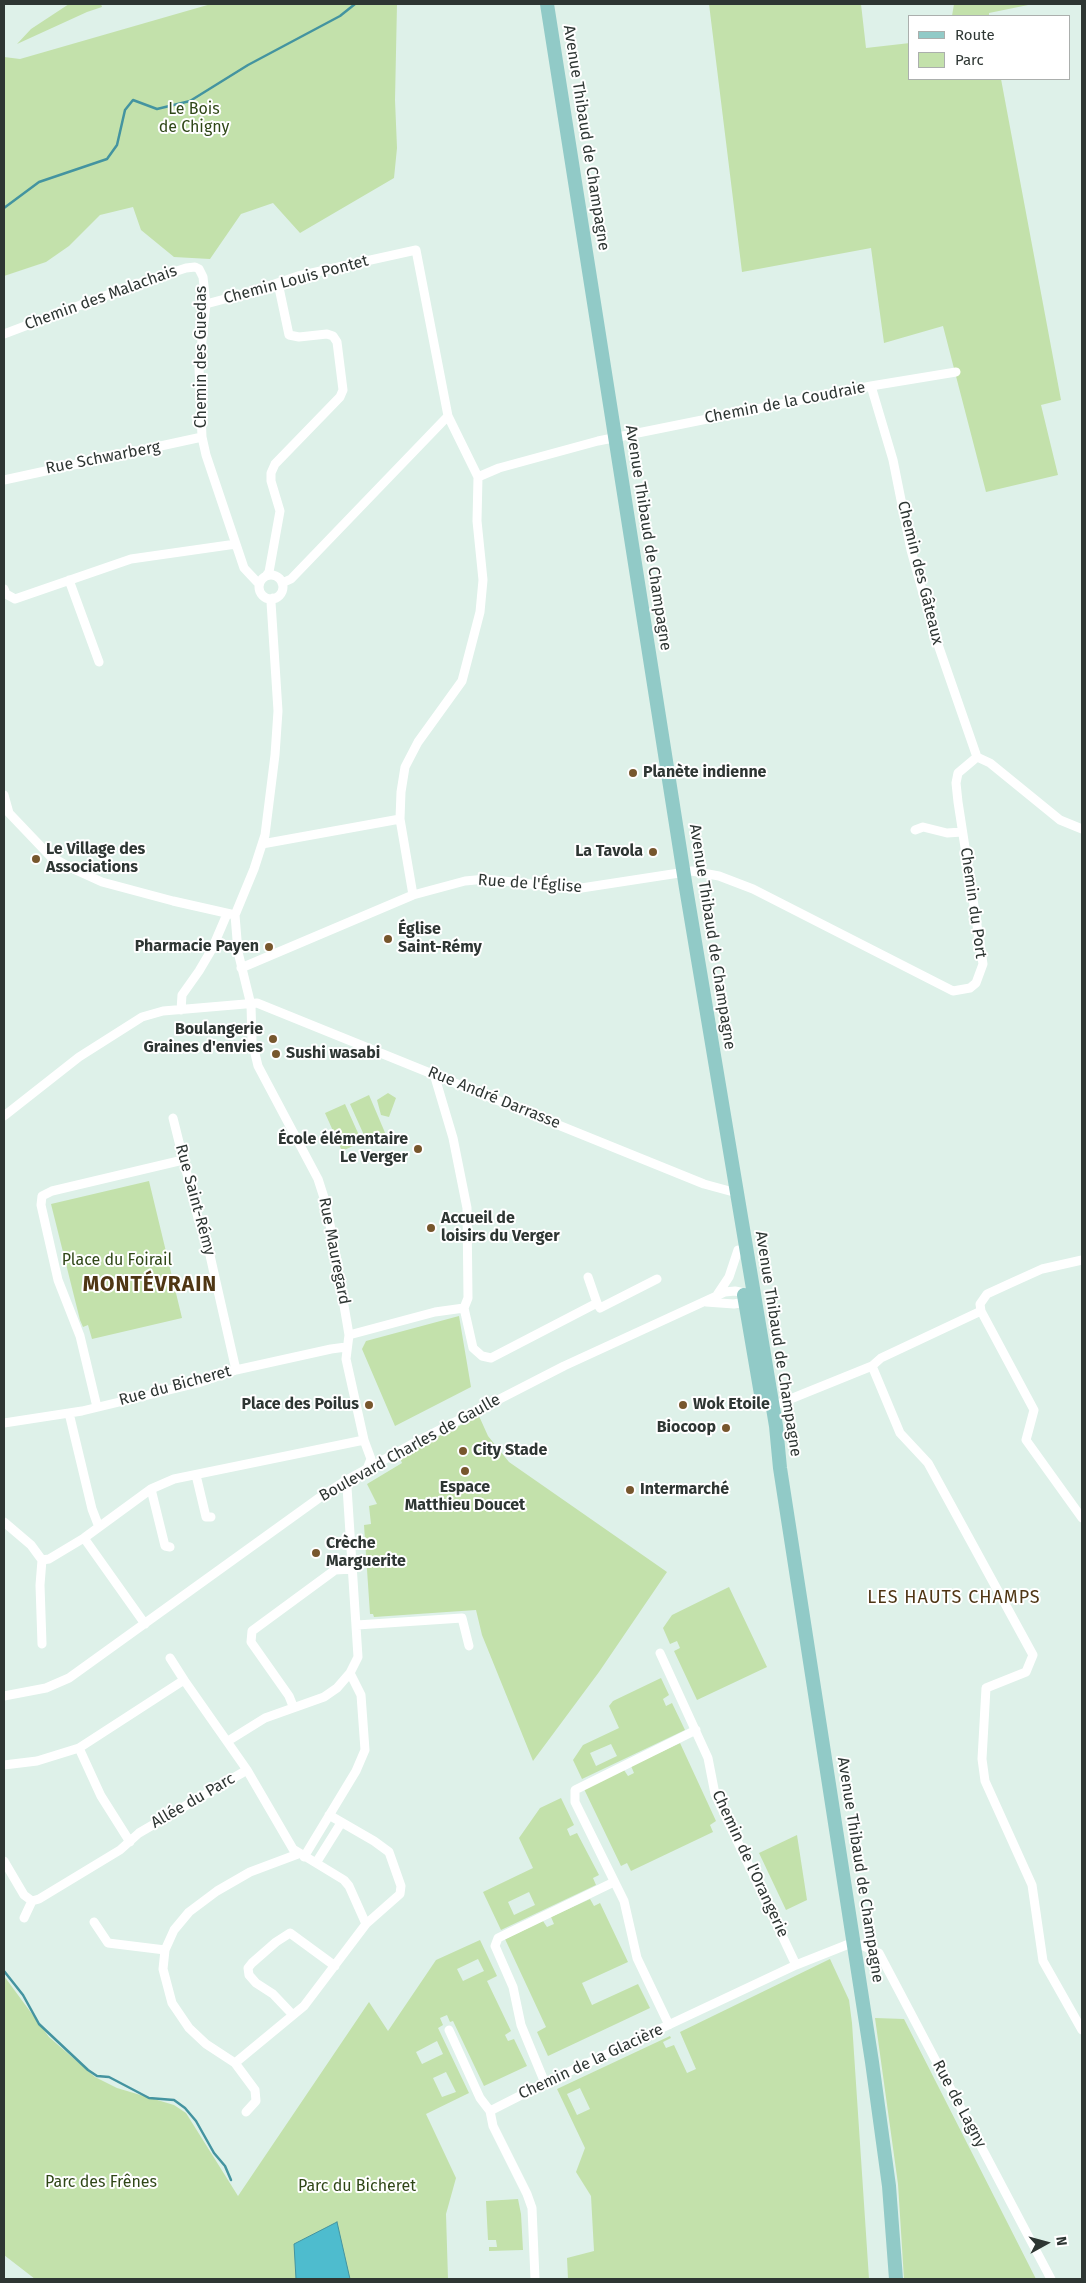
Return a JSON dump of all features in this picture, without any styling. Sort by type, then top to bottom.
[{"type":"main road","name":"Avenue Thibaud de Champagne","points":[[547,4],[683,872],[717,1077],[747,1296]]},
{"type":"main road","name":"Avenue Thibaud de Champagne","points":[[734,1192],[738,1250],[780,1468],[854,1942],[889,2186],[896,2279]]},
{"type":"street","name":"Chemin Louis Pontet","points":[[206,304],[298,276],[416,250],[448,416]]},
{"type":"street","name":"Chemin des Malachais","points":[[4,334],[31,322],[149,280],[186,268],[196,267],[199,269]]},
{"type":"street","name":"Chemin des Guedas","points":[[199,269],[203,276],[206,304],[199,368],[202,437],[206,455],[244,568],[259,584]]},
{"type":"street","points":[[273,598],[262,595],[259,584],[266,576],[270,565],[280,510],[271,481],[271,473],[275,464],[340,397],[343,390],[337,342],[333,336],[327,334],[299,337],[289,334],[278,283]]},
{"type":"street","name":"Chemin de la Coudraie","points":[[478,477],[499,468],[553,452],[615,437],[871,386],[956,372]]},
{"type":"street","name":"Chemin des Gâteaux","points":[[871,386],[893,460],[911,550],[934,633],[976,757]]},
{"type":"street","points":[[181,1010],[182,995],[208,956],[231,914],[254,869],[262,844],[270,799],[278,711],[271,602],[273,598],[280,594],[282,583],[295,575],[448,416],[478,477],[477,521],[484,580],[480,612],[462,681],[418,742],[405,767],[401,792],[400,819],[413,895]]},
{"type":"street","name":"Rue Schwarberg","points":[[4,480],[202,437]]},
{"type":"street","points":[[4,589],[6,594],[15,598],[131,559],[236,544]]},
{"type":"street","points":[[266,576],[277,577],[282,583]]},
{"type":"street","points":[[69,580],[99,662]]},
{"type":"street","points":[[976,757],[990,763],[1060,820],[1082,829]]},
{"type":"street","name":"Chemin du Port","points":[[683,872],[703,872],[753,889],[953,991],[970,988],[978,978],[983,964],[956,783],[958,773],[976,757]]},
{"type":"street","points":[[4,796],[6,813],[50,856],[69,867],[102,882],[231,914]]},
{"type":"street","points":[[262,844],[400,819]]},
{"type":"street","points":[[915,830],[923,826],[948,833],[962,832]]},
{"type":"street","name":"Rue de l'Église","points":[[242,968],[413,895],[465,881],[479,879],[507,880],[576,889],[683,872]]},
{"type":"street","name":"Rue Mauregard","points":[[231,914],[250,1005],[252,1041],[259,1070],[318,1179],[328,1207],[349,1335]]},
{"type":"street","name":"Rue André Darrasse","points":[[4,1116],[79,1058],[142,1017],[156,1012],[257,1003],[704,1184],[734,1192]]},
{"type":"street","points":[[434,1074],[453,1138],[467,1208],[468,1298],[464,1308],[473,1348],[482,1356],[491,1358],[597,1303]]},
{"type":"street","name":"Rue Saint-Rémy","points":[[174,1118],[198,1218],[209,1252],[236,1370]]},
{"type":"street","points":[[97,1407],[80,1336],[58,1280],[41,1205],[42,1196],[52,1191],[183,1160]]},
{"type":"street","points":[[717,1296],[729,1277],[738,1250]]},
{"type":"street","points":[[1082,1260],[1042,1269],[987,1294],[980,1304],[981,1311],[1034,1410],[1026,1440],[1082,1518]]},
{"type":"street","points":[[588,1277],[600,1308],[657,1279]]},
{"type":"street","name":"Boulevard Charles de Gaulle","points":[[4,1696],[46,1688],[69,1678],[344,1481],[564,1366],[706,1302],[724,1292],[747,1296]]},
{"type":"street","name":"Boulevard Charles de Gaulle","points":[[706,1302],[747,1296]]},
{"type":"street","points":[[367,1469],[371,1459],[364,1440],[346,1359],[349,1335],[435,1312],[464,1308]]},
{"type":"street","points":[[768,1406],[872,1366],[881,1358],[981,1311]]},
{"type":"street","name":"Rue du Bicheret","points":[[4,1423],[97,1407],[198,1383],[236,1370],[330,1349],[346,1348]]},
{"type":"street","points":[[872,1366],[900,1433],[928,1463],[1033,1655],[1026,1672],[986,1688],[982,1759],[985,1781],[1032,1885],[1043,1961],[1082,2030]]},
{"type":"street","points":[[69,1413],[92,1509],[99,1527]]},
{"type":"street","points":[[42,1560],[49,1559],[84,1538],[152,1489],[174,1480],[364,1440]]},
{"type":"street","points":[[196,1475],[206,1517],[211,1517]]},
{"type":"street","points":[[228,1741],[265,1718],[293,1706],[324,1697],[337,1688],[350,1673],[358,1658],[347,1487],[344,1481]]},
{"type":"street","points":[[152,1489],[165,1546],[170,1547]]},
{"type":"street","points":[[4,1522],[31,1545],[42,1560],[40,1585],[42,1644]]},
{"type":"street","points":[[84,1538],[145,1624]]},
{"type":"street","points":[[293,1706],[289,1696],[251,1642],[252,1632],[334,1570],[353,1569]]},
{"type":"street","points":[[357,1625],[462,1618],[469,1646]]},
{"type":"street","name":"Chemin de l'Orangerie","points":[[660,1652],[708,1758],[715,1794],[796,1965]]},
{"type":"street","points":[[170,1658],[247,1770],[293,1849],[344,1880],[349,1886],[366,1924]]},
{"type":"street","points":[[246,2112],[256,2101],[255,2090],[235,2062],[206,2044],[189,2028],[172,2004],[163,1969],[165,1950],[174,1930],[189,1912],[218,1891],[250,1872],[301,1855],[329,1816],[356,1771],[365,1750],[361,1695],[350,1673]]},
{"type":"street","points":[[4,1765],[37,1761],[79,1748],[184,1680]]},
{"type":"street","points":[[669,2025],[637,1958],[624,1901],[575,1802],[575,1790],[696,1730]]},
{"type":"street","points":[[79,1748],[101,1796],[127,1838]]},
{"type":"street","name":"Allée du Parc","points":[[32,1901],[39,1899],[120,1850],[127,1838],[139,1833],[247,1770]]},
{"type":"street","points":[[235,2062],[304,2006],[366,1924],[400,1894],[401,1886],[389,1852],[374,1841],[329,1816]]},
{"type":"street","points":[[316,1864],[341,1823]]},
{"type":"street","points":[[4,1861],[24,1895],[32,1901],[24,1918]]},
{"type":"street","points":[[545,2083],[521,2025],[513,1987],[495,1946],[498,1938],[614,1882]]},
{"type":"street","points":[[94,1922],[108,1943],[165,1950]]},
{"type":"street","points":[[292,2014],[273,1994],[256,1983],[249,1975],[248,1968],[252,1963],[276,1942],[290,1934],[335,1966]]},
{"type":"street","name":"Chemin de la Glacière","points":[[490,2111],[545,2083],[796,1965],[854,1942]]},
{"type":"street","name":"Rue de Lagny","points":[[854,1942],[880,1953],[1051,2279]]},
{"type":"street","points":[[449,2030],[480,2098],[490,2111],[493,2126],[532,2208],[535,2279]]},
{"type":"green space","points":[[69,4],[101,4],[102,7],[17,44],[31,29]]},
{"type":"green space","name":"Le Bois de Chigny","points":[[211,4],[397,4],[395,100],[397,148],[394,178],[300,233],[273,203],[241,214],[210,259],[174,257],[141,230],[133,207],[100,215],[69,246],[46,262],[4,276],[4,57],[20,59]]},
{"type":"green space","points":[[709,4],[861,4],[866,48],[908,43],[908,80],[1001,80],[1061,400],[1041,405],[1058,475],[986,492],[943,326],[884,343],[871,248],[742,272]]},
{"type":"green space","points":[[954,4],[1033,4],[989,13],[989,15],[952,15]]},
{"type":"green space","points":[[388,1093],[396,1098],[389,1117],[381,1115],[377,1100]]},
{"type":"green space","points":[[369,1095],[386,1135],[368,1144],[350,1104]]},
{"type":"green space","points":[[345,1104],[362,1142],[342,1151],[325,1113]]},
{"type":"green space","name":"Place du Foirail","points":[[149,1181],[182,1318],[92,1339],[88,1325],[83,1327],[80,1320],[51,1204]]},
{"type":"green space","points":[[459,1316],[471,1387],[395,1426],[362,1349],[366,1341]]},
{"type":"green space","points":[[479,1416],[488,1436],[509,1462],[667,1572],[599,1672],[533,1761],[482,1635],[476,1610],[374,1617],[373,1614],[370,1614],[364,1525],[371,1524],[369,1506],[377,1504],[367,1484],[402,1463],[399,1456]]},
{"type":"green space","points":[[729,1587],[767,1667],[697,1700],[674,1651],[680,1648],[677,1641],[670,1644],[663,1628],[672,1615]]},
{"type":"green space","points":[[661,1678],[669,1695],[663,1699],[666,1706],[672,1703],[685,1730],[582,1779],[573,1760],[583,1745],[619,1728],[609,1706],[613,1701]],"holes":[[[611,1744],[617,1756],[596,1766],[590,1753]]]},
{"type":"green space","points":[[680,1743],[716,1821],[710,1825],[713,1832],[631,1871],[627,1863],[621,1866],[584,1789],[624,1770],[628,1776],[634,1773],[631,1766]]},
{"type":"green space","points":[[561,1798],[574,1825],[567,1829],[570,1836],[577,1833],[599,1875],[593,1878],[596,1885],[501,1930],[483,1892],[533,1868],[519,1838],[540,1808]],"holes":[[[529,1892],[535,1905],[514,1915],[508,1902]]]},
{"type":"green space","points":[[797,1835],[807,1900],[786,1910],[759,1853]]},
{"type":"green space","points":[[590,1899],[594,1906],[600,1903],[628,1962],[582,1983],[592,2005],[638,1984],[650,2008],[548,2056],[537,2032],[546,2027],[505,1939],[543,1921],[547,1927],[554,1924],[551,1917]]},
{"type":"green space","points":[[480,1940],[497,1976],[487,1981],[511,2031],[505,2035],[508,2041],[514,2039],[527,2066],[484,2086],[453,2021],[450,2022],[447,2015],[440,2018],[443,2025],[438,2028],[469,2093],[426,2114],[456,2178],[446,2214],[448,2279],[35,2279],[4,2255],[4,1976],[49,2037],[95,2077],[117,2088],[174,2105],[186,2113],[238,2196],[369,2002],[388,2031],[436,1960]],"holes":[[[478,1959],[484,1971],[463,1981],[457,1969]],[[437,2041],[443,2054],[422,2064],[416,2052]],[[446,2072],[456,2092],[442,2097],[433,2078]]]},
{"type":"green space","points":[[830,1959],[849,2000],[852,2023],[869,2279],[568,2279],[567,2258],[594,2251],[591,2196],[576,2172],[585,2148],[557,2089],[670,2036],[671,2038],[663,2042],[666,2048],[674,2045],[687,2073],[696,2069],[680,2032]],"holes":[[[580,2088],[590,2109],[577,2115],[567,2094]]]},
{"type":"green space","points":[[875,2018],[904,2019],[1036,2279],[904,2279],[898,2184]]},
{"type":"green space","points":[[518,2199],[521,2214],[523,2250],[489,2251],[489,2247],[497,2247],[496,2240],[488,2240],[486,2201]]},
{"type":"water","points":[[337,2222],[350,2279],[296,2279],[294,2244]]},
{"type":"waterway","points":[[4,208],[39,182],[107,159],[117,145],[125,110],[133,100],[157,109],[190,101],[248,65],[340,16],[355,4]]},
{"type":"waterway","points":[[4,1971],[23,1995],[39,2024],[88,2070],[97,2076],[109,2077],[149,2098],[174,2100],[185,2108],[196,2121],[214,2153],[225,2166],[231,2180]]},
{"type":"place","name":"Planète indienne","points":[[633,773]]},
{"type":"place","name":"La Tavola","points":[[653,852]]},
{"type":"place","name":"Le Village des Associations","points":[[36,859]]},
{"type":"place","name":"Église Saint-Rémy","points":[[388,939]]},
{"type":"place","name":"Pharmacie Payen","points":[[269,947]]},
{"type":"place","name":"Boulangerie Graines d'envies","points":[[273,1039]]},
{"type":"place","name":"Sushi wasabi","points":[[276,1054]]},
{"type":"place","name":"École élémentaire Le Verger","points":[[418,1149]]},
{"type":"place","name":"Accueil de loisirs du Verger","points":[[431,1228]]},
{"type":"place","name":"Place des Poilus","points":[[369,1405]]},
{"type":"place","name":"Wok Etoile","points":[[683,1405]]},
{"type":"place","name":"Biocoop","points":[[726,1428]]},
{"type":"place","name":"City Stade","points":[[463,1451]]},
{"type":"place","name":"Espace Matthieu Doucet","points":[[465,1471]]},
{"type":"place","name":"Intermarché","points":[[630,1490]]},
{"type":"place","name":"Crèche Marguerite","points":[[316,1553]]},
{"type":"district","name":"MONTÉVRAIN","points":[[150,1285]]},
{"type":"district","name":"LES HAUTS CHAMPS","points":[[954,1598]]},
{"type":"park label","name":"Parc des Frênes","points":[[101,2183]]},
{"type":"park label","name":"Parc du Bicheret","points":[[357,2187]]}]
